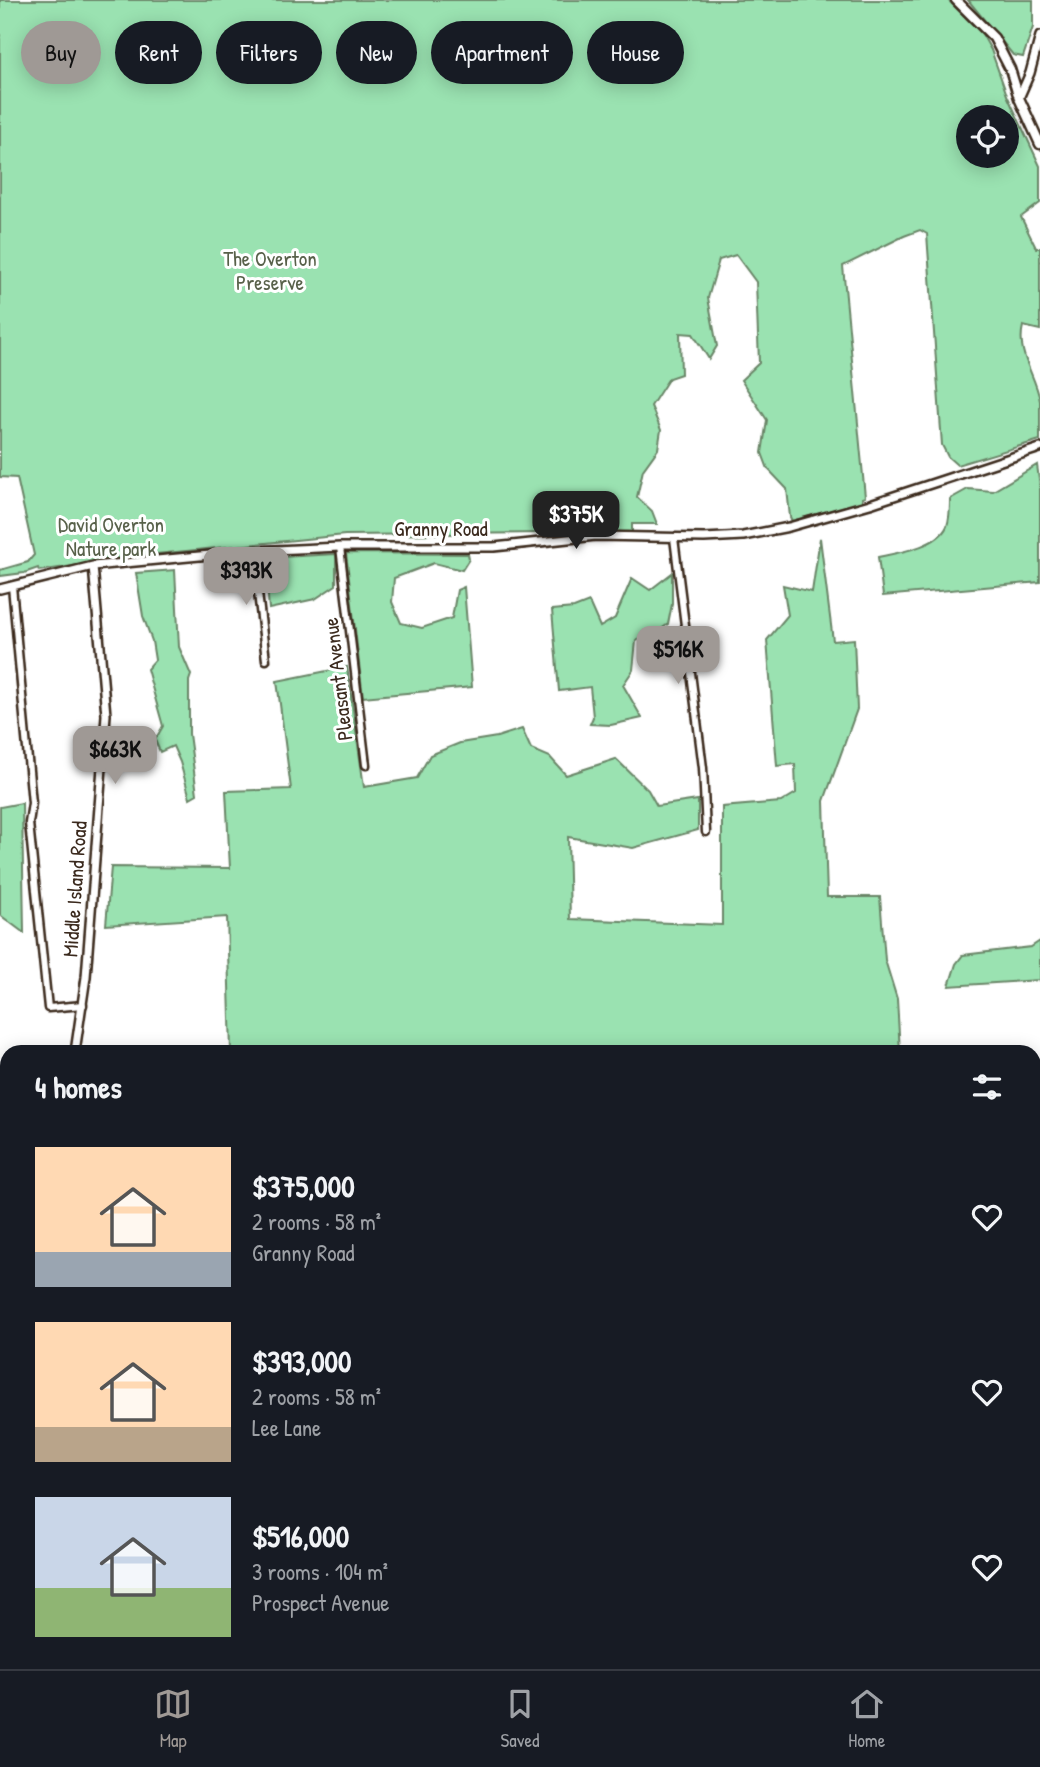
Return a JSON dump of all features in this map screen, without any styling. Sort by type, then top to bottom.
[{"type":"main road","points":[[956,0],[994,37],[1010,69],[1018,98],[1040,145]]},
{"type":"street","points":[[1018,98],[1030,73],[1040,36]]},
{"type":"street","name":"Granny Road","points":[[0,589],[93,566],[253,551],[340,547],[515,546],[596,536],[743,536],[789,527],[870,504],[1040,448]]},
{"type":"street","points":[[674,538],[703,768],[706,832]]},
{"type":"street","name":"Pleasant Avenue","points":[[340,547],[366,765]]},
{"type":"street","points":[[253,551],[266,660]]},
{"type":"street","name":"Middle Island Road","points":[[76,1045],[83,1005],[106,715],[93,566]]},
{"type":"street","points":[[12,586],[32,803],[29,823],[48,1008],[83,1005]]},
{"type":"green space","name":"The Overton Preserve","points":[[0,0],[948,0],[982,34],[991,50],[1012,105],[956,105],[956,168],[1019,168],[1019,121],[1040,166],[1040,203],[1021,217],[1036,248],[1040,248],[1040,330],[1023,326],[1022,346],[1040,401],[1040,440],[957,465],[948,457],[942,445],[927,234],[920,230],[843,266],[865,497],[862,502],[792,521],[787,489],[768,469],[762,453],[767,420],[741,380],[759,363],[756,282],[736,255],[719,260],[708,298],[717,346],[709,359],[693,334],[680,333],[681,374],[669,378],[651,406],[661,430],[658,449],[643,470],[637,497],[652,511],[657,524],[632,524],[632,532],[345,535],[146,555],[39,571],[38,568],[0,576],[0,570],[28,562],[34,555],[17,478],[0,477]]},
{"type":"green space","points":[[968,0],[1033,0],[1033,27],[1023,57],[1013,55]]},
{"type":"green space","points":[[1037,465],[1040,487],[1040,582],[883,596],[878,557],[916,548],[935,539],[947,526],[950,499],[968,489],[993,491]]},
{"type":"green space","points":[[820,538],[833,641],[854,639],[857,709],[824,801],[827,897],[880,897],[885,960],[897,999],[900,1045],[231,1045],[227,917],[106,925],[111,867],[230,868],[226,791],[291,789],[277,681],[347,667],[364,787],[417,778],[430,755],[460,743],[497,737],[522,729],[531,749],[550,757],[566,775],[616,759],[648,790],[657,806],[698,800],[698,830],[633,848],[568,837],[570,919],[722,925],[722,807],[781,802],[796,793],[795,764],[777,766],[767,640],[788,615],[783,585],[812,592]]},
{"type":"green space","points":[[346,553],[468,554],[469,559],[462,570],[434,563],[394,578],[392,602],[401,623],[422,628],[452,618],[457,590],[464,587],[472,687],[363,697]]},
{"type":"green space","points":[[336,554],[336,585],[315,599],[269,609],[265,558]]},
{"type":"green space","points":[[175,570],[179,647],[191,675],[189,734],[197,794],[190,798],[173,746],[160,752],[155,740],[163,726],[147,669],[155,660],[152,641],[143,616],[136,573]]},
{"type":"green space","points":[[672,573],[672,604],[668,624],[656,633],[636,641],[633,670],[623,685],[642,718],[611,725],[590,724],[593,717],[590,687],[559,691],[552,610],[574,608],[589,602],[600,627],[615,618],[632,578],[650,590]]},
{"type":"green space","points":[[22,803],[24,933],[0,915],[0,807]]},
{"type":"green space","points":[[1040,941],[1040,980],[949,986],[956,964],[963,955],[1031,947]]},
{"type":"park label","name":"David Overton Nature park","points":[[111,537]]}]
